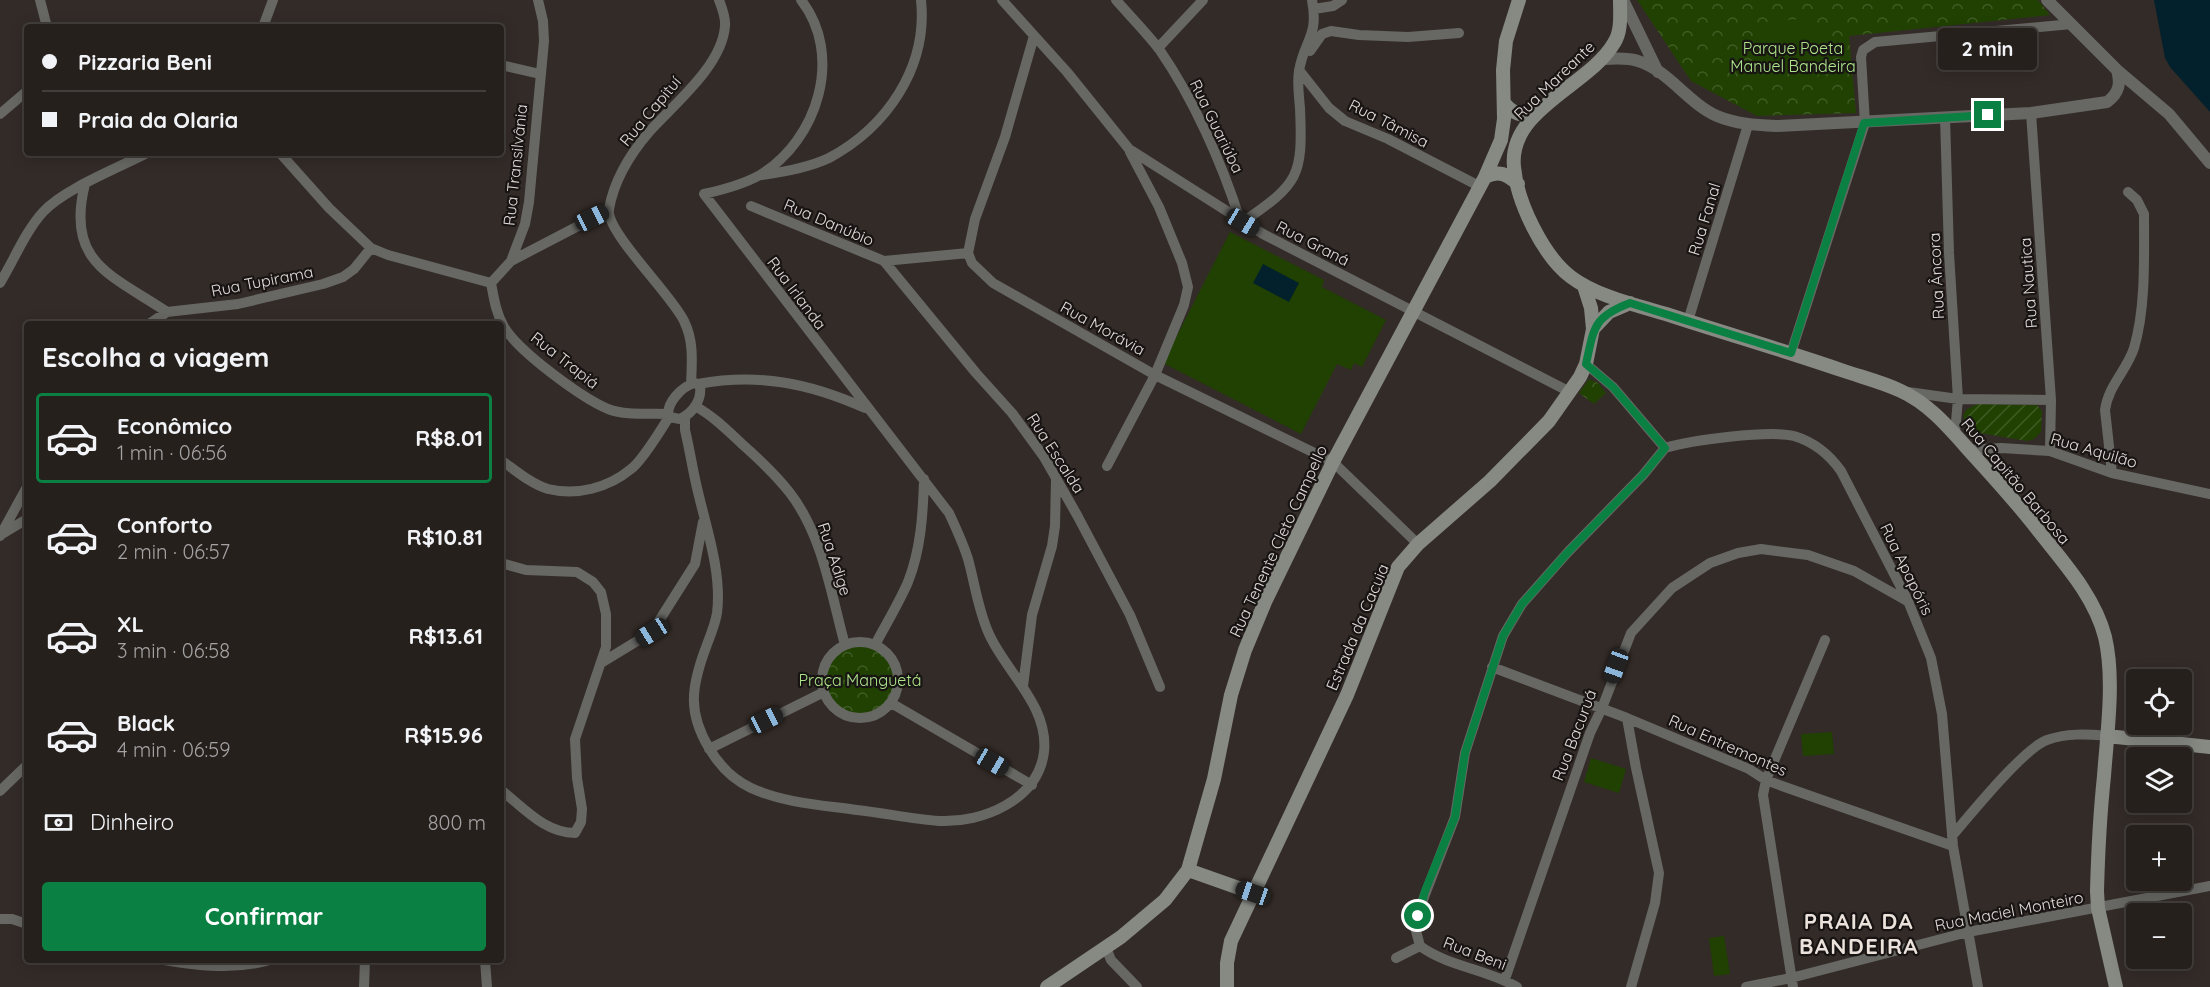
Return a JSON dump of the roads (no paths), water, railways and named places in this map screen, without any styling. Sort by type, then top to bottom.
[{"type":"main road","points":[[1482,182],[1501,140],[1506,41],[1519,0]]},
{"type":"main road","name":"Rua Mareante","points":[[1518,184],[1514,170],[1516,144],[1525,126],[1614,45],[1622,0]]},
{"type":"main road","points":[[1504,103],[1510,111],[1515,113],[1525,116],[1536,114]]},
{"type":"main road","points":[[1482,182],[1501,173],[1509,175],[1518,184]]},
{"type":"main road","name":"Rua Tenente Cleto Campello","points":[[1047,987],[1121,937],[1165,900],[1188,870],[1214,779],[1231,695],[1245,650],[1265,602],[1333,462],[1482,182]]},
{"type":"main road","name":"Rua Capitão Barbosa","points":[[1518,184],[1528,214],[1549,254],[1569,276],[1584,286],[1902,391],[1921,403],[1955,433],[2009,494],[2084,591],[2096,612],[2105,639],[2109,678],[2098,857],[2098,908],[2115,987]]},
{"type":"main road","name":"Estrada da Cacuia","points":[[1227,987],[1227,963],[1231,940],[1347,695],[1398,567],[1418,544],[1497,473],[1549,421],[1570,392],[1586,364],[1593,329],[1591,308],[1584,286]]},
{"type":"main road","points":[[1593,329],[1609,312],[1630,303]]},
{"type":"main road","points":[[2107,736],[2210,747]]},
{"type":"main road","points":[[1188,870],[1253,893]]},
{"type":"street","points":[[40,0],[45,24]]},
{"type":"street","points":[[264,24],[273,0]]},
{"type":"street","name":"Rua Transilvânia","points":[[491,283],[512,261],[521,239],[529,202],[544,41],[543,21],[538,0]]},
{"type":"street","name":"Rua Capituí","points":[[609,210],[626,165],[636,148],[699,77],[721,45],[726,24],[719,0]]},
{"type":"street","points":[[758,176],[776,163],[799,136],[820,90],[824,63],[822,45],[816,26],[801,0]]},
{"type":"street","points":[[758,176],[783,172],[828,158],[856,141],[883,116],[906,82],[918,55],[923,22],[921,0]]},
{"type":"street","name":"Rua Graná","points":[[1002,0],[1067,72],[1129,149],[1241,221],[1570,392]]},
{"type":"street","name":"Rua Guariúba","points":[[1116,0],[1158,48],[1186,94],[1227,177],[1241,221]]},
{"type":"street","points":[[1158,48],[1203,0]]},
{"type":"street","points":[[1241,221],[1278,197],[1296,173],[1301,146],[1300,64],[1315,25],[1313,5],[1333,6],[1342,0]]},
{"type":"street","points":[[1622,0],[1658,72]]},
{"type":"street","points":[[2047,0],[2117,69],[2169,114],[2210,163]]},
{"type":"street","points":[[1791,353],[1864,123],[1861,57],[1867,46],[1875,42],[2072,24]]},
{"type":"street","points":[[1300,64],[1322,34],[1331,31],[1359,35],[1408,37],[1459,33]]},
{"type":"street","points":[[968,253],[975,219],[1005,137],[1034,36]]},
{"type":"street","points":[[1601,59],[1635,60],[1658,72],[1717,116],[1749,125],[1802,126],[2031,113],[2107,102],[2119,86],[2117,69]]},
{"type":"street","name":"Rua Tâmisa","points":[[1300,64],[1329,108],[1346,120],[1482,182]]},
{"type":"street","points":[[504,67],[540,74]]},
{"type":"street","points":[[0,114],[24,94]]},
{"type":"street","name":"Rua Nautica","points":[[2031,113],[2051,400],[2050,451]]},
{"type":"street","name":"Rua Âncora","points":[[1945,117],[1949,253],[1958,399],[1955,433]]},
{"type":"street","name":"Rua Fanal","points":[[1688,321],[1749,125]]},
{"type":"street","points":[[1107,466],[1155,375],[1184,305],[1188,287],[1182,263],[1159,207],[1129,149]]},
{"type":"street","points":[[0,283],[44,211],[60,197],[141,156]]},
{"type":"street","points":[[283,156],[329,208],[371,248],[388,255],[491,283]]},
{"type":"street","name":"Rua Irlanda","points":[[758,176],[709,193],[868,409],[949,513],[967,558],[989,635],[1003,660],[1023,686],[1040,720],[1044,750],[1039,772],[1032,785]]},
{"type":"street","points":[[85,184],[79,206],[80,229],[86,248],[96,264],[167,312]]},
{"type":"street","points":[[2112,473],[2106,401],[2115,380],[2133,351],[2140,316],[2144,214],[2137,200],[2128,192]]},
{"type":"street","name":"Rua Danúbio","points":[[751,206],[884,261],[968,253]]},
{"type":"street","points":[[512,261],[609,210],[612,223],[669,297],[685,322],[690,338],[692,366],[698,384],[697,404],[671,415]]},
{"type":"street","name":"Rua Tupirama","points":[[154,321],[167,312],[238,304],[324,284],[343,277],[354,269],[371,248]]},
{"type":"street","name":"Rua Morávia","points":[[968,253],[980,273],[993,283],[1155,375],[1333,462],[1418,544]]},
{"type":"street","name":"Rua Escalda","points":[[884,261],[1012,413],[1037,447],[1130,615],[1160,687]]},
{"type":"street","name":"Rua Trapiá","points":[[491,283],[495,306],[502,321]]},
{"type":"street","name":"Rua Trapiá","points":[[504,325],[534,358],[590,399],[609,409],[624,413],[671,415]]},
{"type":"street","points":[[1586,364],[1613,387],[1665,448]]},
{"type":"street","points":[[504,462],[548,489],[584,491],[611,482],[632,468],[662,429],[671,415],[673,400],[698,384],[726,379],[788,382],[819,389],[868,409]]},
{"type":"street","points":[[1902,391],[1958,399],[2051,400]]},
{"type":"street","name":"Rua Adige","points":[[697,404],[755,455],[792,495],[808,523],[818,548],[845,645]]},
{"type":"street","points":[[671,415],[685,430],[715,570],[717,610],[715,622],[694,681],[694,711],[698,726],[709,748],[734,778],[752,788],[789,801],[941,821],[980,816],[1014,801],[1032,785],[891,703]]},
{"type":"street","name":"Rua Apapóris","points":[[1665,448],[1678,444],[1755,435],[1792,436],[1822,449],[1841,471],[1908,601],[1931,658],[1942,714],[1953,841],[1978,987]]},
{"type":"street","name":"Rua Beni","points":[[1517,987],[1505,979],[1443,958],[1420,946],[1416,931],[1421,904],[1455,817],[1465,753],[1503,636],[1522,604],[1568,552],[1643,475],[1665,448]]},
{"type":"street","name":"Rua Aquilão","points":[[1968,450],[2001,448],[2050,451],[2112,473],[2210,494]]},
{"type":"street","points":[[1023,686],[1032,615],[1052,546],[1055,526],[1056,478]]},
{"type":"street","points":[[875,645],[908,581],[918,549],[923,518],[924,479]]},
{"type":"street","points":[[0,535],[24,492]]},
{"type":"street","points":[[601,663],[652,632],[695,564],[704,518]]},
{"type":"street","points":[[0,535],[24,521]]},
{"type":"street","name":"Rua Bacuruá","points":[[1505,979],[1572,782],[1630,633],[1672,588],[1710,563],[1738,553],[1761,549],[1808,555],[1854,571],[1908,601]]},
{"type":"street","points":[[504,564],[526,570],[578,572],[593,582],[601,591],[606,614],[606,647],[575,740],[577,778],[582,809],[575,833],[565,833],[549,828],[504,792]]},
{"type":"street","points":[[1792,982],[1763,795],[1766,780],[1825,640]]},
{"type":"street","points":[[865,642],[875,645],[893,660],[899,681],[897,693],[883,711],[872,717],[848,717],[829,703],[822,681],[823,670],[835,651],[845,645],[865,642]]},
{"type":"street","name":"Rua Entremontes","points":[[1492,667],[1627,718],[1749,769],[1766,780],[1953,841]]},
{"type":"street","points":[[709,748],[824,692]]},
{"type":"street","points":[[1627,718],[1659,873],[1651,916],[1631,987]]},
{"type":"street","points":[[1953,841],[1981,801],[2015,766],[2044,741],[2080,734],[2107,736]]},
{"type":"street","points":[[0,792],[24,768]]},
{"type":"street","name":"Rua Maciel Monteiro","points":[[1746,987],[1792,982],[1968,932],[2210,886]]},
{"type":"street","points":[[0,919],[12,919],[24,923]]},
{"type":"street","points":[[1396,958],[1420,946]]},
{"type":"street","points":[[1106,948],[1111,960],[1137,987]]},
{"type":"street","points":[[183,963],[215,968],[259,963]]},
{"type":"street","points":[[364,987],[365,963]]},
{"type":"street","points":[[485,963],[487,987]]},
{"type":"water","points":[[2154,0],[2210,0],[2210,112],[2170,67],[2165,58]]},
{"type":"water","points":[[1263,264],[1299,283],[1289,302],[1253,283]]},
{"type":"district","name":"PRAIA DA BANDEIRA","points":[[1859,934]]},
{"type":"park label","name":"Parque Poeta Manuel Bandeira","points":[[1793,57]]},
{"type":"park label","name":"Praça Manguetá","points":[[860,680]]}]
